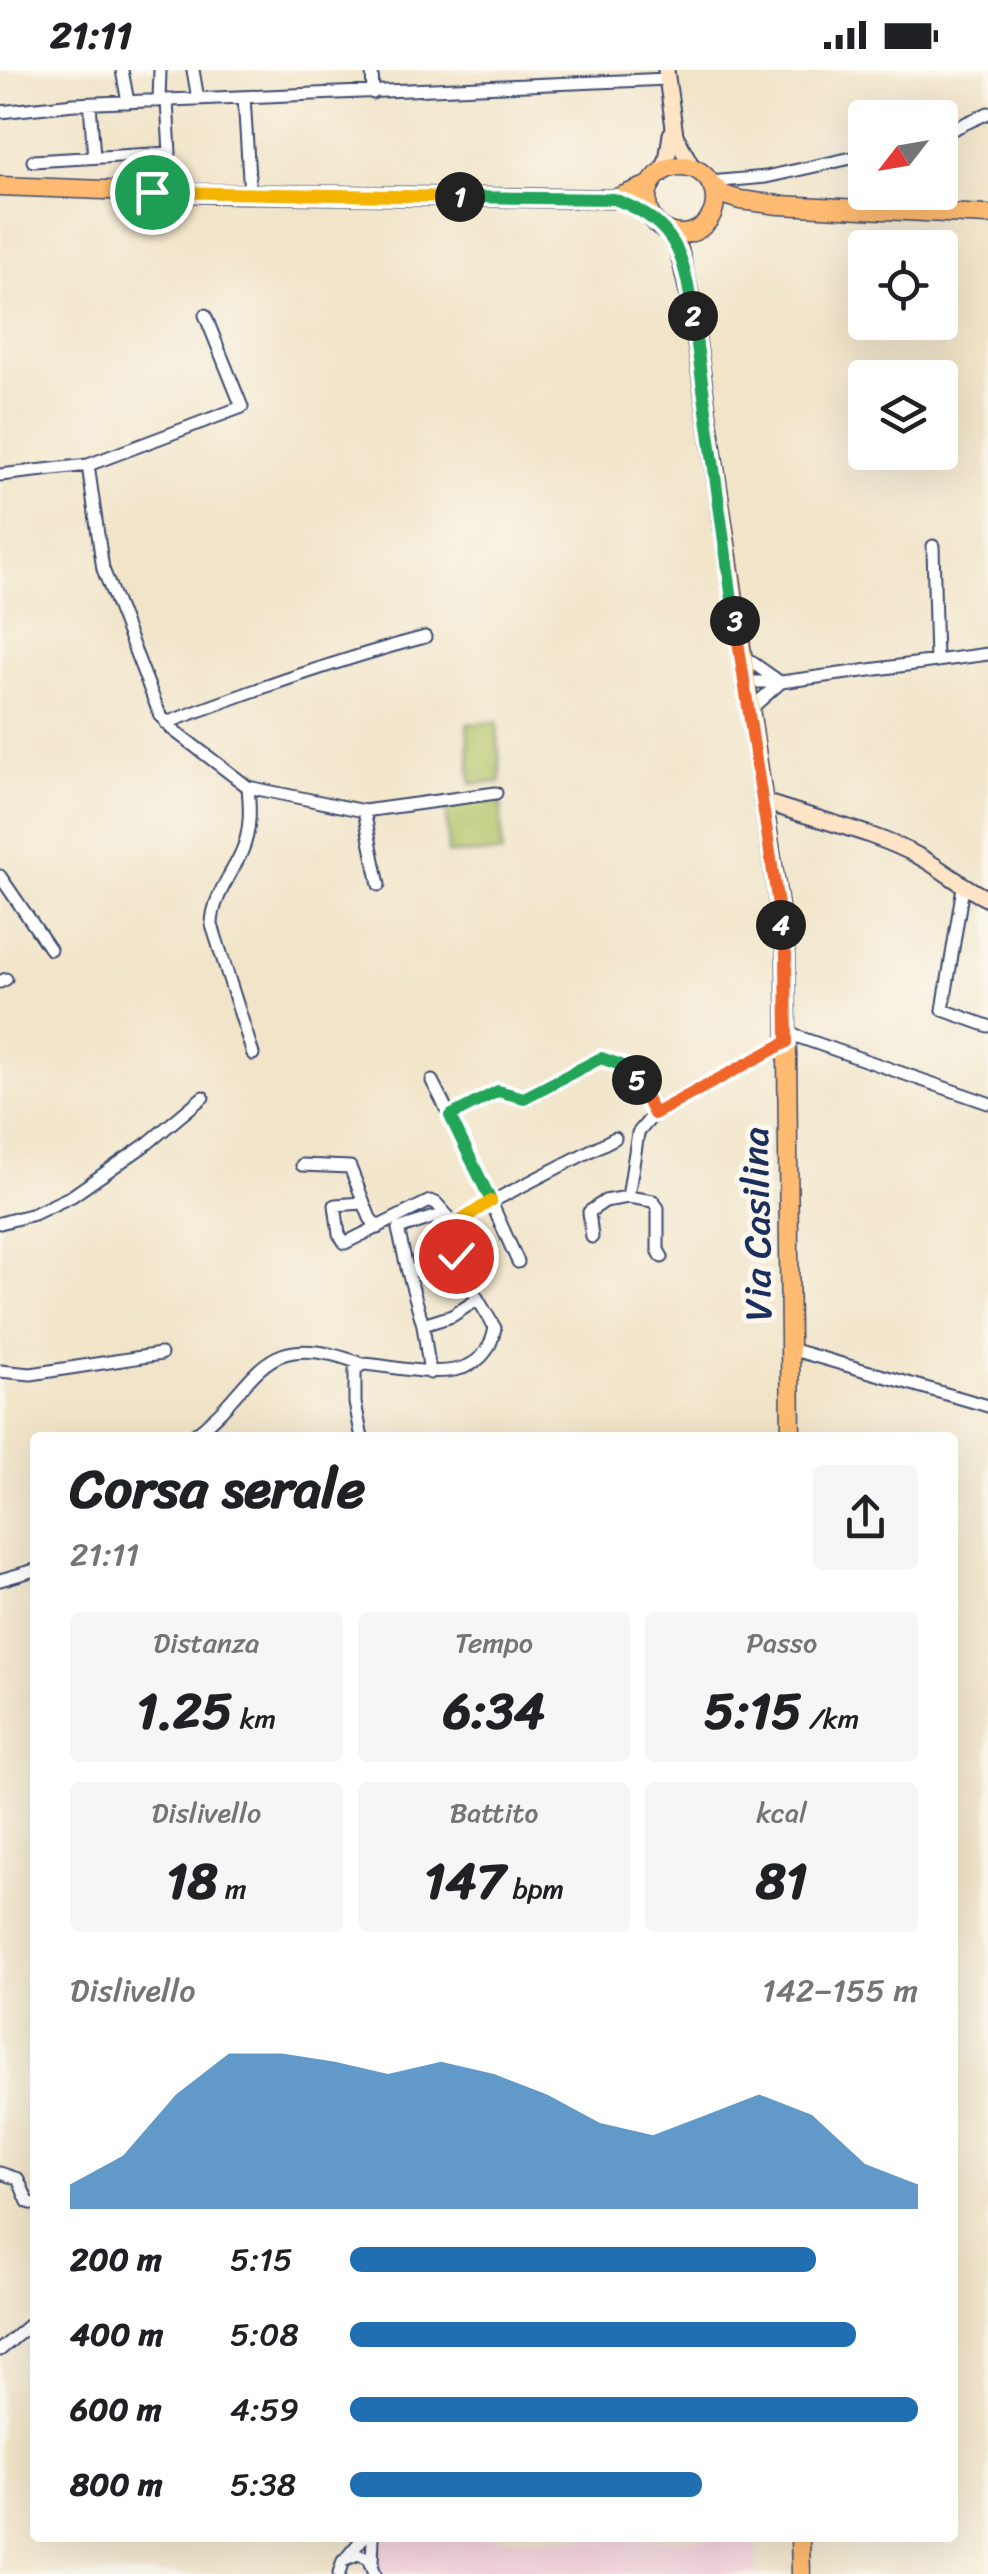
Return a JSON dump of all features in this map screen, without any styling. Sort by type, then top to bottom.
[{"type":"main road","points":[[614,199],[682,165],[692,167],[724,195],[758,202],[988,215]]},
{"type":"main road","points":[[655,178],[647,209],[662,228]]},
{"type":"main road","points":[[705,223],[715,205],[711,183]]},
{"type":"main road","points":[[0,186],[614,199],[679,235],[731,207],[758,202]]},
{"type":"main road","name":"Via Casilina","points":[[690,297],[690,264],[705,223]]},
{"type":"main road","name":"Via Casilina","points":[[662,228],[679,250],[690,297],[786,955],[791,1432]]},
{"type":"main road","points":[[800,2542],[800,2574]]},
{"type":"street","points":[[122,70],[128,102]]},
{"type":"street","points":[[33,161],[170,153],[160,70]]},
{"type":"street","points":[[193,70],[198,99]]},
{"type":"street","points":[[372,70],[373,92]]},
{"type":"street","points":[[0,112],[90,104],[667,75],[678,144],[692,167]]},
{"type":"street","points":[[244,97],[250,194]]},
{"type":"street","points":[[90,104],[94,158]]},
{"type":"street","points":[[958,127],[988,113]]},
{"type":"street","points":[[655,178],[670,145],[671,114]]},
{"type":"street","points":[[711,183],[766,177],[848,158]]},
{"type":"street","points":[[0,475],[88,466],[242,408],[206,315]]},
{"type":"street","points":[[88,466],[104,569],[166,723],[248,787],[364,811],[496,792]]},
{"type":"street","points":[[933,546],[936,661]]},
{"type":"street","points":[[166,723],[356,655],[425,637]]},
{"type":"street","points":[[740,653],[781,682]]},
{"type":"street","points":[[745,688],[988,654]]},
{"type":"street","points":[[750,718],[756,704],[781,682]]},
{"type":"street","points":[[248,787],[250,813],[244,848],[213,910],[212,925],[253,1054]]},
{"type":"street","points":[[762,801],[873,836],[923,858],[963,887],[988,899]]},
{"type":"street","points":[[364,811],[378,885]]},
{"type":"street","points":[[0,876],[50,949]]},
{"type":"street","points":[[963,887],[943,1010],[988,1026]]},
{"type":"street","points":[[628,1197],[638,1133],[654,1114],[787,1037],[988,1103]]},
{"type":"street","points":[[450,1116],[498,1091],[524,1098],[601,1058],[634,1072],[654,1114]]},
{"type":"street","points":[[432,1081],[518,1262]]},
{"type":"street","points":[[0,1223],[34,1214],[72,1196],[203,1097]]},
{"type":"street","points":[[452,1227],[615,1138]]},
{"type":"street","points":[[302,1165],[350,1166],[363,1203],[378,1228]]},
{"type":"street","points":[[592,1237],[589,1212],[605,1201],[628,1197],[652,1202],[658,1208],[658,1250],[662,1257]]},
{"type":"street","points":[[198,1432],[254,1372],[280,1354],[295,1350],[315,1352],[362,1364],[430,1373],[461,1367],[483,1355],[495,1328],[460,1270],[452,1227],[436,1202],[430,1201],[346,1243],[339,1234],[335,1205],[363,1203]]},
{"type":"street","points":[[430,1373],[423,1325],[398,1229],[436,1217],[452,1227]]},
{"type":"street","points":[[408,1272],[456,1256]]},
{"type":"street","points":[[423,1325],[452,1316],[478,1300]]},
{"type":"street","points":[[790,1349],[988,1406]]},
{"type":"street","points":[[0,1371],[31,1374],[161,1354]]},
{"type":"street","points":[[361,1432],[354,1370],[362,1364]]},
{"type":"street","points":[[0,1580],[30,1571]]},
{"type":"street","points":[[0,2173],[18,2179],[30,2203]]},
{"type":"street","points":[[0,2350],[30,2324]]},
{"type":"street","points":[[339,2574],[340,2566],[360,2542]]},
{"type":"street","points":[[373,2542],[373,2569]]},
{"type":"street","points":[[347,2558],[363,2556],[373,2569]]},
{"type":"shaded area","points":[[378,2542],[757,2542],[757,2574],[363,2574]]},
{"type":"green space","points":[[497,722],[501,782],[471,784],[467,724]]},
{"type":"green space","points":[[501,798],[502,853],[448,854],[446,800]]},
{"type":"route","points":[[152,192],[614,199],[640,211],[669,233],[684,266],[786,955],[787,1042],[660,1113],[654,1114],[634,1072],[601,1058],[524,1098],[498,1091],[450,1116],[492,1202],[448,1229],[456,1256]]}]
